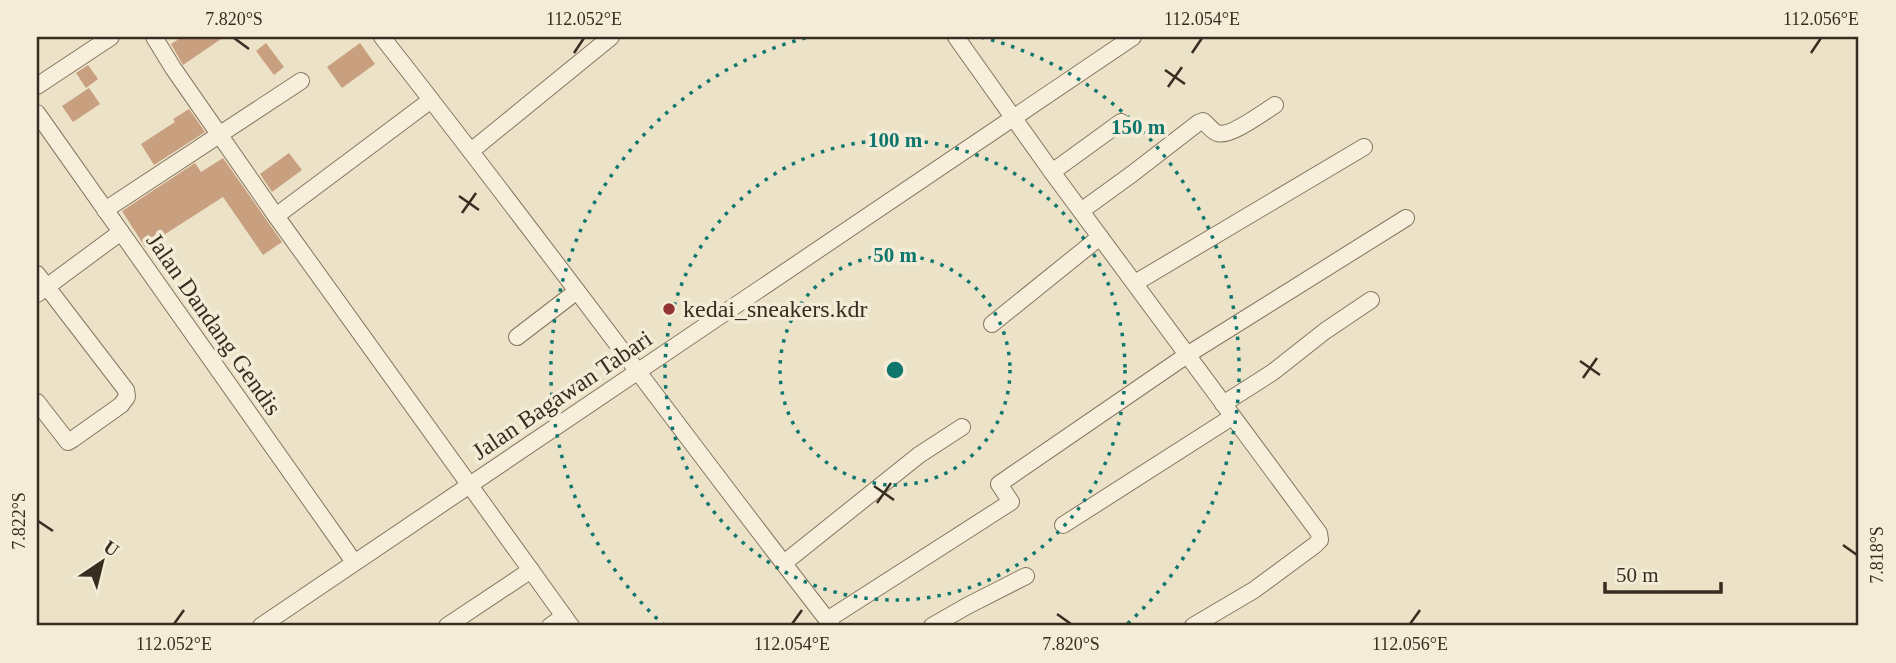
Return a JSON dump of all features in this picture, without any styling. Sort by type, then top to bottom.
[{"type":"street","points":[[37,86],[111,37]]},
{"type":"street","points":[[155,37],[173,68],[276,216],[568,621],[550,626]]},
{"type":"street","points":[[382,37],[830,623],[1011,502],[999,484],[1187,355],[1406,218]]},
{"type":"street","points":[[471,151],[611,37]]},
{"type":"street","points":[[956,37],[1052,172],[1319,533],[1320,540],[1315,545],[1254,590],[1193,626]]},
{"type":"street","name":"Jalan Bagawan Tabari","points":[[261,626],[1133,37]]},
{"type":"street","points":[[105,210],[301,82]]},
{"type":"street","points":[[276,216],[431,100]]},
{"type":"street","points":[[1081,211],[1198,122],[1203,121],[1217,133],[1224,133],[1233,131],[1275,105]]},
{"type":"street","points":[[1052,172],[1121,121]]},
{"type":"street","name":"Jalan Dandang Gendis","points":[[39,122],[121,232],[354,562]]},
{"type":"street","points":[[1135,283],[1364,147]]},
{"type":"street","points":[[37,402],[68,442],[121,405],[127,397],[126,390],[40,285],[121,232]]},
{"type":"street","points":[[992,324],[1100,237]]},
{"type":"street","points":[[517,337],[577,290]]},
{"type":"street","points":[[1063,525],[1228,410],[1325,331],[1371,300]]},
{"type":"street","points":[[37,430],[51,421]]},
{"type":"street","points":[[784,563],[919,455],[962,427]]},
{"type":"street","points":[[447,626],[531,570]]},
{"type":"street","points":[[932,626],[1026,576]]},
{"type":"building","points":[[182,37],[224,37],[183,65],[171,44]]},
{"type":"building","points":[[266,43],[284,67],[274,75],[256,51]]},
{"type":"building","points":[[360,43],[375,64],[342,88],[327,67]]},
{"type":"building","points":[[88,65],[98,79],[86,88],[76,73]]},
{"type":"building","points":[[89,88],[100,104],[73,122],[62,106]]},
{"type":"building","points":[[189,109],[205,132],[154,165],[141,144],[175,122],[173,119]]},
{"type":"building","points":[[289,153],[302,170],[272,192],[260,174]]},
{"type":"building","points":[[223,158],[282,242],[263,255],[223,197],[145,247],[122,211],[195,163],[201,172]]},
{"type":"place","name":"kedai_sneakers.kdr","points":[[669,309]]}]
